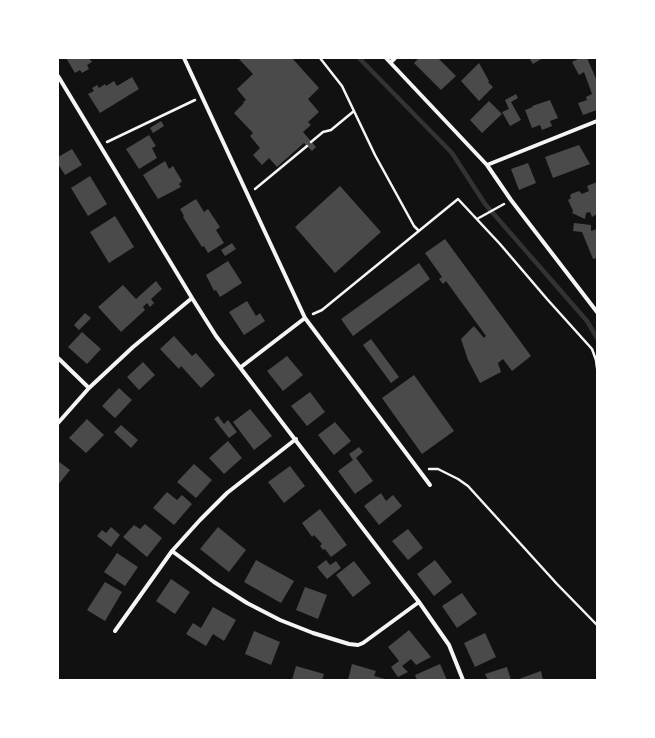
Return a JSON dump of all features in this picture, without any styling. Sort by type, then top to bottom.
[{"type":"street","points":[[184,58],[306,318],[430,484]]},
{"type":"street","points":[[386,58],[487,165],[511,200],[597,312]]},
{"type":"street","points":[[391,62],[395,58]]},
{"type":"street","points":[[58,76],[216,336],[419,602],[449,645],[463,680]]},
{"type":"street","points":[[487,165],[597,121]]},
{"type":"street","points":[[58,423],[89,388],[133,347],[192,298]]},
{"type":"street","points":[[241,367],[306,318]]},
{"type":"street","points":[[58,358],[89,388]]},
{"type":"street","points":[[115,631],[172,551],[200,520],[227,493],[296,439]]},
{"type":"street","points":[[172,551],[214,582],[246,603],[280,620],[307,631],[349,644],[358,645],[363,643],[419,602]]},
{"type":"path","points":[[320,58],[342,86],[375,155],[414,226],[419,231]]},
{"type":"path","points":[[100,146],[202,97]]},
{"type":"path","points":[[312,142],[323,132],[331,130],[354,111]]},
{"type":"path","points":[[248,195],[307,146]]},
{"type":"path","points":[[306,318],[322,310],[458,199],[500,244],[546,299],[592,349],[597,368]]},
{"type":"path","points":[[477,219],[511,200]]},
{"type":"path","points":[[422,473],[427,469],[438,470],[458,479],[468,486],[557,584],[597,624]]},
{"type":"building","points":[[66,58],[89,58],[92,62],[87,65],[89,69],[82,73],[80,70],[75,73]]},
{"type":"building","points":[[238,58],[292,58],[319,88],[308,99],[319,112],[308,122],[311,125],[303,132],[316,147],[312,151],[304,143],[277,167],[269,158],[262,165],[253,155],[260,148],[250,136],[253,133],[234,113],[246,100],[237,89],[253,74]]},
{"type":"building","points":[[419,58],[438,58],[456,76],[441,90],[414,63]]},
{"type":"building","points":[[529,58],[543,58],[533,64]]},
{"type":"building","points":[[580,58],[587,58],[597,81],[597,110],[583,115],[578,103],[587,100],[586,97],[592,94],[584,72],[579,75],[572,62]]},
{"type":"building","points":[[479,63],[489,81],[488,82],[493,87],[479,101],[461,81]]},
{"type":"building","points":[[132,77],[139,89],[100,113],[88,94],[94,91],[92,88],[97,85],[99,88],[105,84],[106,86],[114,81],[117,86]]},
{"type":"building","points":[[516,94],[518,98],[511,102],[521,120],[510,126],[502,112],[509,109],[505,100]]},
{"type":"building","points":[[550,100],[558,118],[550,121],[552,126],[542,130],[540,125],[532,128],[525,110]]},
{"type":"building","points":[[489,101],[502,114],[482,133],[470,120]]},
{"type":"building","points":[[161,121],[164,126],[153,133],[150,128]]},
{"type":"building","points":[[149,135],[156,146],[152,148],[157,158],[139,169],[126,149]]},
{"type":"building","points":[[579,145],[590,164],[553,178],[545,157]]},
{"type":"building","points":[[72,149],[82,165],[65,175],[58,164],[58,157]]},
{"type":"building","points":[[165,161],[169,169],[173,166],[182,181],[179,184],[181,187],[158,199],[143,175]]},
{"type":"building","points":[[528,163],[536,183],[519,190],[511,169]]},
{"type":"building","points":[[90,176],[107,204],[88,216],[71,188]]},
{"type":"building","points":[[597,182],[597,214],[592,217],[590,212],[586,213],[585,219],[572,213],[573,211],[568,200],[571,198],[571,194],[579,191],[582,194],[589,191],[587,186]]},
{"type":"building","points":[[340,186],[381,232],[335,273],[295,227]]},
{"type":"building","points":[[196,199],[204,212],[208,209],[220,227],[216,230],[224,243],[208,253],[204,246],[202,247],[183,217],[184,216],[180,209]]},
{"type":"building","points":[[115,216],[134,247],[109,263],[90,232]]},
{"type":"building","points":[[574,223],[591,225],[591,231],[597,229],[597,258],[593,259],[582,232],[573,231]]},
{"type":"building","points":[[445,239],[531,356],[512,371],[503,359],[498,363],[501,372],[480,383],[468,360],[461,339],[474,326],[484,338],[486,336],[446,281],[443,284],[439,279],[442,277],[425,253]]},
{"type":"building","points":[[232,243],[236,249],[225,256],[221,250]]},
{"type":"building","points":[[228,261],[242,283],[220,297],[216,290],[214,291],[206,275]]},
{"type":"building","points":[[419,263],[430,279],[353,336],[341,319]]},
{"type":"building","points":[[156,281],[162,289],[151,299],[154,303],[150,307],[147,303],[143,307],[145,310],[121,332],[98,307],[123,285],[136,299]]},
{"type":"building","points":[[247,301],[256,316],[260,313],[265,321],[244,335],[229,312]]},
{"type":"building","points":[[85,313],[91,318],[79,330],[74,325]]},
{"type":"building","points":[[82,332],[101,349],[87,364],[68,347]]},
{"type":"building","points":[[174,336],[192,356],[196,353],[215,375],[201,388],[181,366],[179,369],[160,349]]},
{"type":"building","points":[[371,339],[399,377],[391,383],[363,345]]},
{"type":"building","points":[[287,356],[303,375],[283,391],[267,371]]},
{"type":"building","points":[[143,362],[155,375],[139,390],[127,377]]},
{"type":"building","points":[[414,375],[454,431],[422,454],[382,398]]},
{"type":"building","points":[[119,388],[132,400],[115,418],[102,406]]},
{"type":"building","points":[[310,392],[325,412],[307,426],[291,406]]},
{"type":"building","points":[[250,409],[272,436],[254,450],[233,422]]},
{"type":"building","points":[[218,416],[224,424],[228,420],[237,432],[229,438],[214,419]]},
{"type":"building","points":[[87,419],[104,435],[86,453],[69,438]]},
{"type":"building","points":[[335,422],[351,441],[334,455],[318,435]]},
{"type":"building","points":[[121,425],[138,440],[131,448],[114,432]]},
{"type":"building","points":[[228,441],[242,458],[224,474],[209,458]]},
{"type":"building","points":[[359,447],[363,452],[356,458],[373,481],[355,494],[338,471],[353,460],[349,454]]},
{"type":"building","points":[[58,461],[70,470],[58,485]]},
{"type":"building","points":[[194,464],[212,480],[196,498],[177,482]]},
{"type":"building","points":[[290,466],[305,486],[284,503],[268,482]]},
{"type":"building","points":[[167,492],[177,500],[182,495],[192,504],[174,525],[153,508]]},
{"type":"building","points":[[381,493],[386,501],[393,495],[402,506],[379,525],[364,506]]},
{"type":"building","points":[[320,509],[347,545],[331,557],[325,549],[323,550],[320,546],[322,544],[314,535],[312,537],[302,523]]},
{"type":"building","points":[[145,524],[162,538],[147,557],[123,537],[134,525],[140,529]]},
{"type":"building","points":[[111,527],[120,535],[111,547],[97,536],[102,530],[106,533]]},
{"type":"building","points":[[218,527],[246,550],[229,572],[200,549]]},
{"type":"building","points":[[408,529],[423,548],[408,560],[392,541]]},
{"type":"building","points":[[117,553],[138,567],[125,586],[104,572]]},
{"type":"building","points":[[256,560],[294,581],[281,603],[244,582]]},
{"type":"building","points":[[326,560],[330,565],[336,561],[341,568],[327,579],[317,567]]},
{"type":"building","points":[[435,560],[452,582],[434,596],[417,574]]},
{"type":"building","points":[[354,561],[371,583],[353,597],[336,575]]},
{"type":"building","points":[[171,579],[190,592],[175,614],[156,601]]},
{"type":"building","points":[[105,582],[122,592],[105,621],[87,610]]},
{"type":"building","points":[[305,587],[327,595],[318,619],[296,610]]},
{"type":"building","points":[[462,593],[477,614],[457,628],[442,606]]},
{"type":"building","points":[[213,607],[236,620],[224,641],[213,634],[206,646],[186,634],[193,623],[201,628]]},
{"type":"building","points":[[409,630],[431,657],[416,665],[411,659],[402,666],[408,672],[398,677],[391,667],[399,661],[388,647]]},
{"type":"building","points":[[254,631],[280,642],[271,665],[245,654]]},
{"type":"building","points":[[485,633],[496,657],[475,667],[464,643]]},
{"type":"building","points":[[352,664],[376,671],[374,676],[389,680],[348,680]]},
{"type":"building","points":[[440,664],[447,680],[417,680],[415,675]]},
{"type":"building","points":[[296,666],[324,674],[322,680],[292,680]]},
{"type":"building","points":[[507,667],[511,680],[488,680],[485,674]]},
{"type":"building","points":[[541,671],[543,680],[516,680]]},
{"type":"waterway","points":[[359,58],[452,153],[485,204],[587,321],[597,338]]}]
